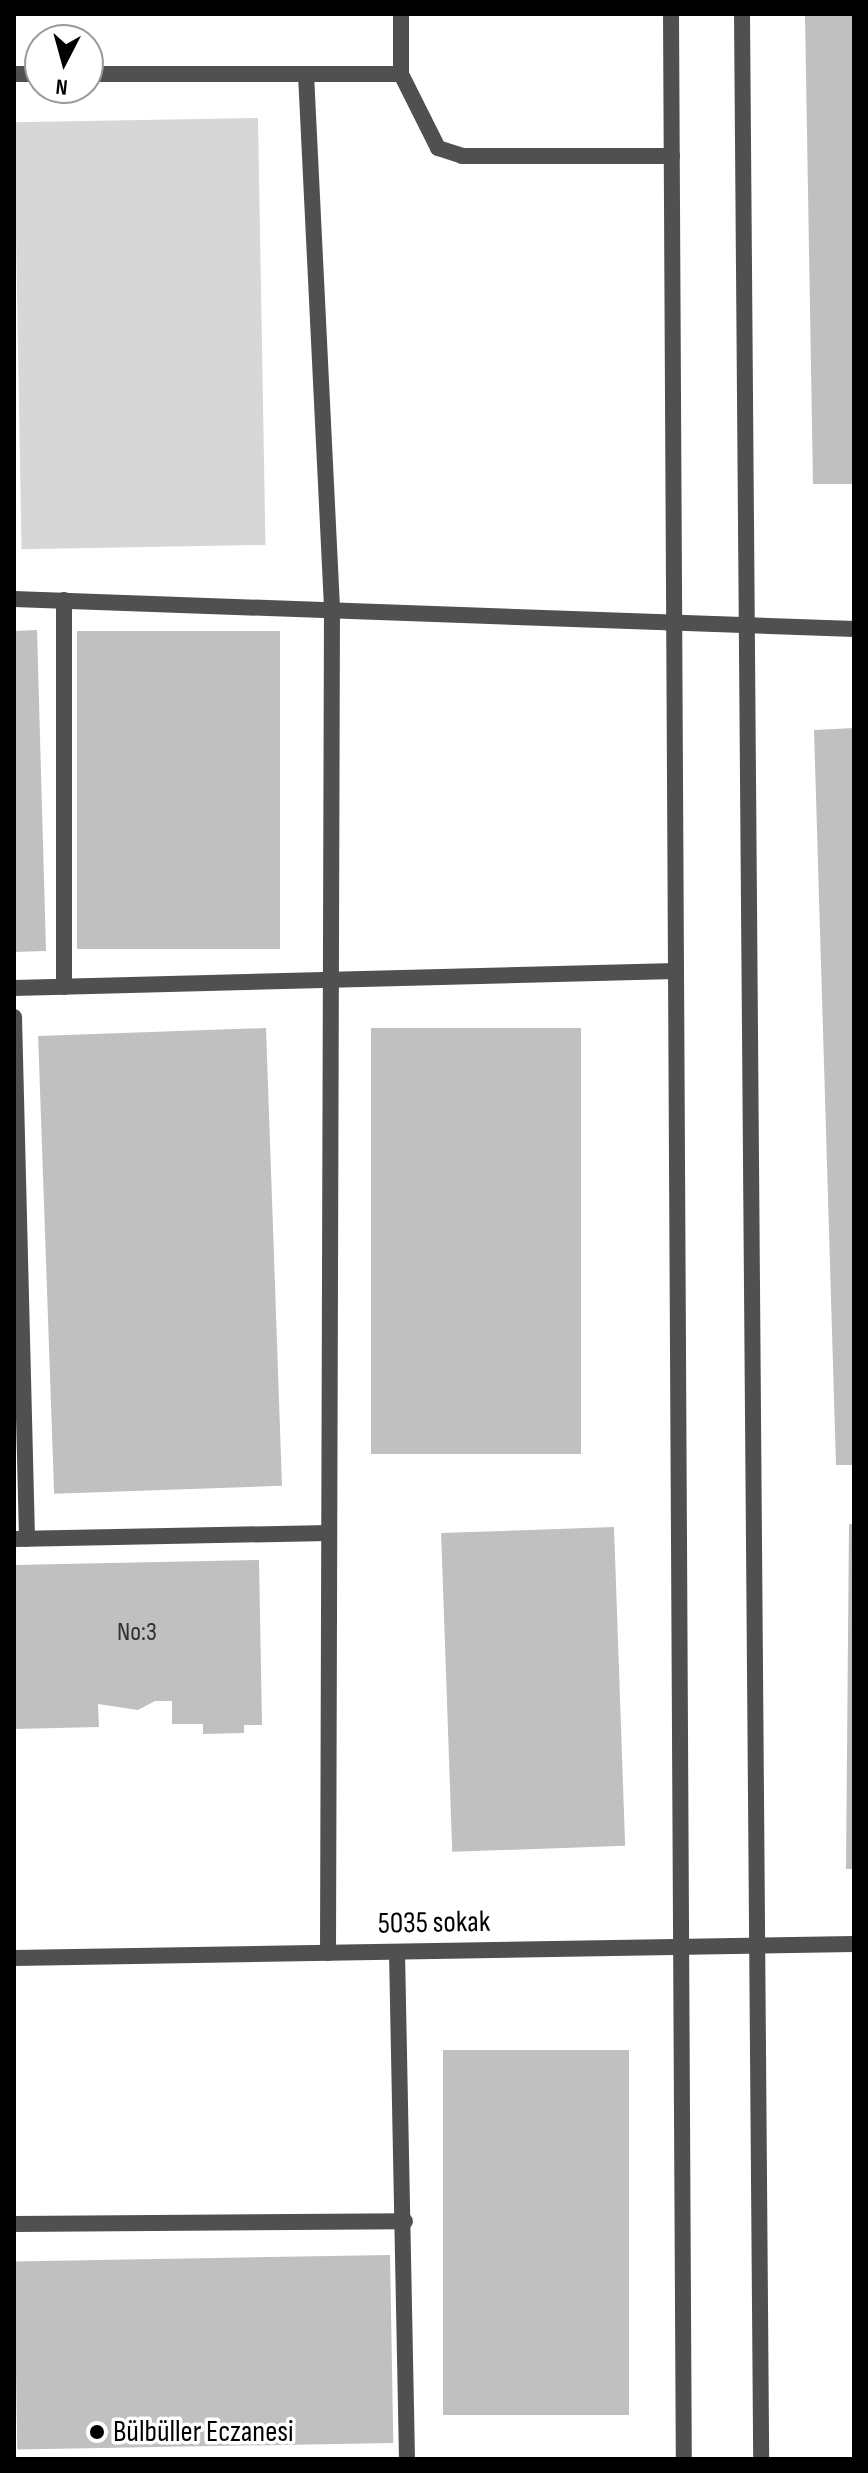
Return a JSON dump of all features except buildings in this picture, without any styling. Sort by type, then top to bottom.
[{"type":"street","points":[[401,14],[401,74],[438,148],[462,156],[672,156]]},
{"type":"street","points":[[671,14],[684,2459]]},
{"type":"street","points":[[742,14],[761,2459]]},
{"type":"street","points":[[104,74],[401,74]]},
{"type":"street","points":[[306,74],[332,608],[328,1953]]},
{"type":"street","points":[[14,599],[854,629]]},
{"type":"street","points":[[64,600],[64,987]]},
{"type":"street","points":[[14,988],[676,971]]},
{"type":"street","points":[[14,1017],[21,1539],[329,1533]]},
{"type":"street","name":"5035 sokak","points":[[14,1958],[854,1944]]},
{"type":"street","points":[[397,1952],[405,2221],[407,2459]]},
{"type":"street","points":[[14,2224],[405,2221]]},
{"type":"shaded area","points":[[258,118],[265,545],[21,549],[14,122]]},
{"type":"place","name":"Bülbüller Eczanesi","points":[[97,2432]]}]
